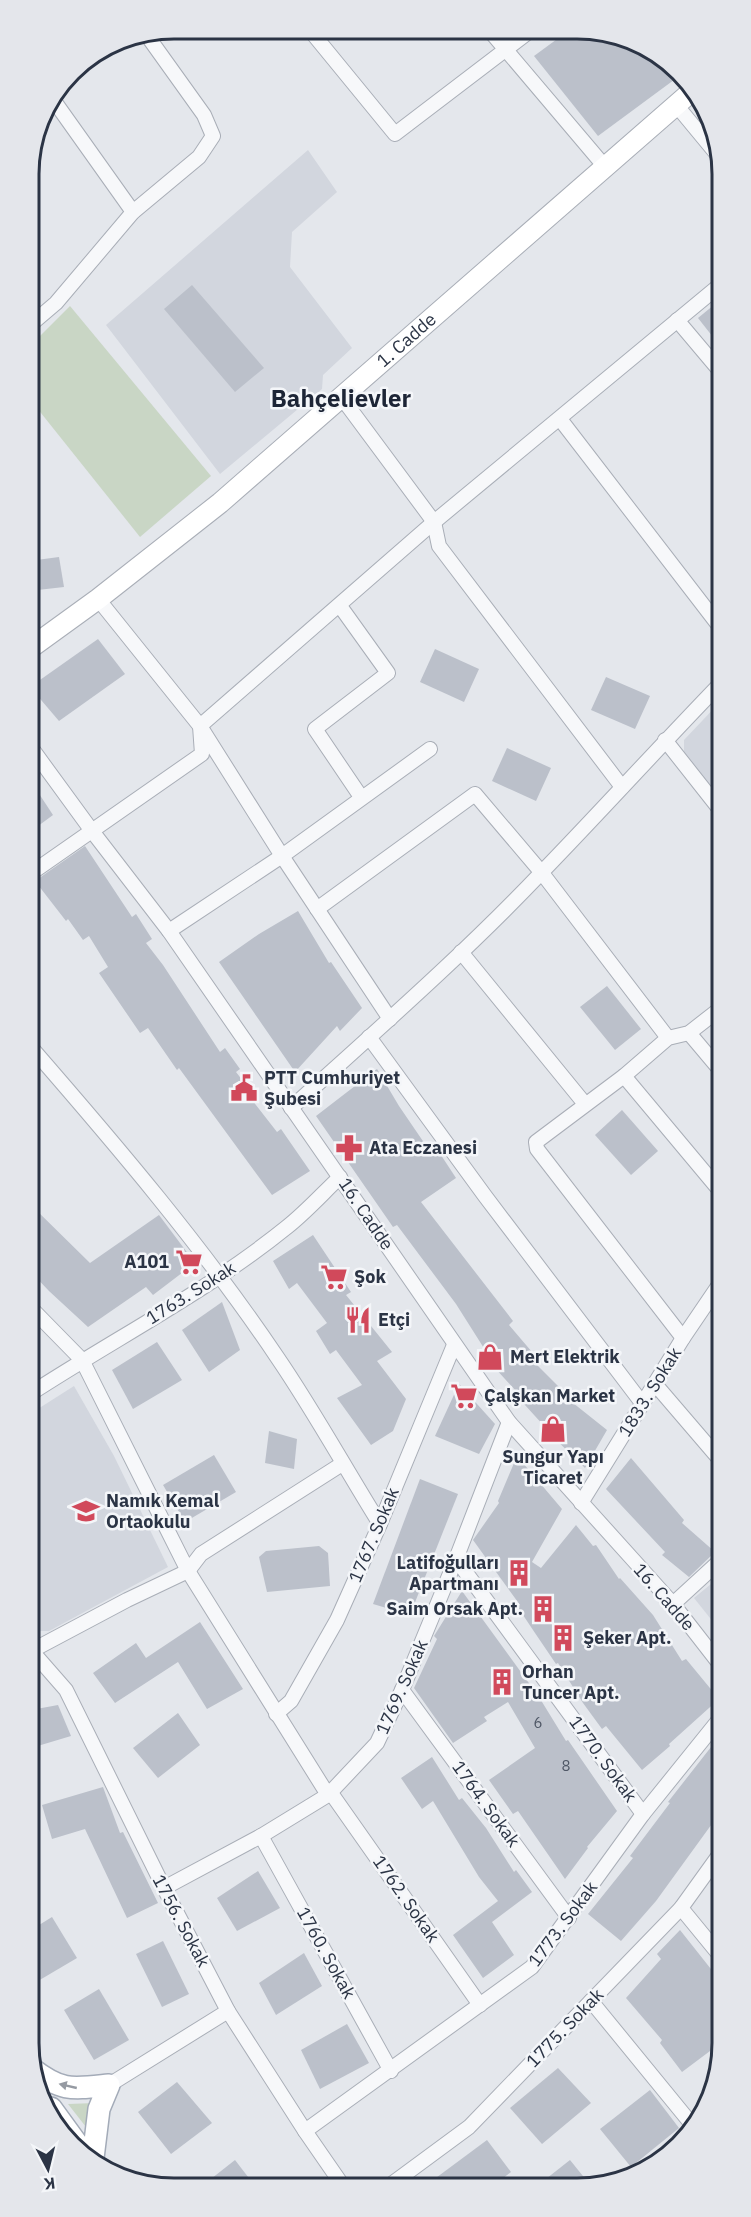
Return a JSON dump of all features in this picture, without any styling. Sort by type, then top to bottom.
[{"type":"main road","points":[[44,2077],[73,2089],[109,2085],[99,2109],[94,2151]]},
{"type":"street","points":[[317,39],[395,134],[519,39]]},
{"type":"street","points":[[497,39],[606,168]]},
{"type":"street","points":[[39,316],[56,303],[133,212],[199,157],[213,136],[204,115],[151,41]]},
{"type":"street","name":"1. Cadde","points":[[39,642],[220,503],[687,96]]},
{"type":"street","points":[[58,106],[133,212]]},
{"type":"street","points":[[677,106],[708,144]]},
{"type":"street","points":[[200,726],[434,522],[712,292]]},
{"type":"street","points":[[677,320],[712,362]]},
{"type":"street","points":[[342,398],[434,522],[439,546],[622,786]]},
{"type":"street","points":[[560,419],[712,617]]},
{"type":"street","points":[[98,599],[200,726],[282,856],[390,1019]]},
{"type":"street","points":[[340,606],[388,673],[315,729],[361,797]]},
{"type":"street","points":[[291,1107],[390,1019],[542,873],[712,692]]},
{"type":"street","points":[[39,868],[202,754],[200,726]]},
{"type":"street","points":[[665,740],[712,800]]},
{"type":"street","points":[[169,931],[282,856],[430,749]]},
{"type":"street","name":"16. Cadde","points":[[39,758],[169,931],[509,1422],[673,1604],[712,1654]]},
{"type":"street","points":[[317,909],[475,794],[542,873],[668,1038]]},
{"type":"street","points":[[461,952],[585,1104]]},
{"type":"street","points":[[683,1338],[537,1149],[536,1142],[624,1076],[668,1038],[689,1033],[712,1015]]},
{"type":"street","points":[[689,1033],[712,1060]]},
{"type":"street","points":[[369,1037],[485,1196],[642,1404]]},
{"type":"street","points":[[39,1056],[84,1108],[220,1276],[278,1358],[380,1524]]},
{"type":"street","points":[[624,1076],[712,1181]]},
{"type":"street","name":"1763. Sokak","points":[[39,1388],[220,1276],[288,1226],[340,1177]]},
{"type":"street","name":"1833. Sokak","points":[[581,1503],[712,1295]]},
{"type":"street","name":"1762. Sokak","points":[[39,1316],[82,1360],[188,1572],[276,1714],[329,1794],[480,2005]]},
{"type":"street","name":"1767. Sokak","points":[[276,1714],[291,1701],[337,1620],[380,1524],[454,1345]]},
{"type":"street","points":[[655,1384],[712,1450]]},
{"type":"street","name":"1769. Sokak","points":[[164,1888],[261,1836],[329,1794],[377,1743],[402,1690],[456,1559],[509,1422]]},
{"type":"street","points":[[39,1647],[127,1599],[188,1572],[201,1554],[342,1464]]},
{"type":"street","name":"1770. Sokak","points":[[456,1559],[643,1814]]},
{"type":"street","points":[[673,1604],[712,1568]]},
{"type":"street","name":"1756. Sokak","points":[[39,1660],[66,1690],[228,2011],[337,2178]]},
{"type":"street","name":"1764. Sokak","points":[[402,1690],[569,1918]]},
{"type":"street","name":"1773. Sokak","points":[[305,2131],[532,1967],[643,1814],[712,1728]]},
{"type":"street","name":"1760. Sokak","points":[[261,1836],[391,2071]]},
{"type":"street","name":"1775. Sokak","points":[[400,2178],[470,2127],[681,1908],[712,1865]]},
{"type":"street","points":[[681,1908],[712,1946]]},
{"type":"street","points":[[591,2001],[688,2120]]},
{"type":"street","points":[[109,2085],[228,2011]]},
{"type":"shaded area","points":[[308,150],[337,192],[292,232],[290,267],[352,348],[323,375],[322,389],[220,474],[106,325]]},
{"type":"shaded area","points":[[712,710],[712,789],[684,753],[684,740]]},
{"type":"shaded area","name":"Namık Kemal Ortaokulu","points":[[74,1386],[114,1456],[168,1567],[49,1631],[39,1631],[39,1408]]},
{"type":"shaded area","points":[[712,1583],[712,1620],[694,1598]]},
{"type":"green space","points":[[70,306],[211,476],[140,537],[39,411],[39,337]]},
{"type":"green space","points":[[95,2103],[86,2127],[68,2104]]},
{"type":"building","points":[[557,39],[595,40],[621,46],[637,53],[674,80],[598,136],[534,56]]},
{"type":"building","points":[[192,285],[264,368],[235,392],[164,309]]},
{"type":"building","points":[[712,307],[712,336],[698,318]]},
{"type":"building","points":[[59,557],[64,587],[39,590],[39,560]]},
{"type":"building","points":[[98,639],[125,674],[59,721],[39,698],[39,681]]},
{"type":"building","points":[[435,649],[479,669],[464,702],[420,682]]},
{"type":"building","points":[[606,677],[650,696],[635,729],[591,710]]},
{"type":"building","points":[[507,748],[551,768],[536,801],[492,781]]},
{"type":"building","points":[[39,794],[53,815],[39,825]]},
{"type":"building","points":[[85,846],[132,917],[136,914],[152,939],[146,943],[220,1052],[225,1048],[240,1069],[236,1072],[253,1094],[249,1096],[277,1132],[281,1129],[310,1171],[272,1195],[148,1028],[140,1033],[99,973],[108,967],[89,936],[83,940],[68,919],[66,921],[39,886],[39,878]]},
{"type":"building","points":[[298,911],[329,963],[331,962],[362,1008],[340,1031],[337,1026],[295,1072],[219,962],[259,934]]},
{"type":"building","points":[[607,986],[641,1029],[615,1050],[580,1007]]},
{"type":"building","points":[[377,1069],[429,1150],[435,1146],[456,1178],[421,1202],[513,1321],[509,1325],[538,1359],[534,1362],[565,1393],[563,1395],[607,1430],[585,1468],[544,1428],[514,1393],[516,1391],[483,1355],[487,1353],[456,1304],[397,1225],[393,1227],[316,1116]]},
{"type":"building","points":[[622,1110],[658,1151],[631,1175],[595,1135]]},
{"type":"building","points":[[39,1213],[90,1263],[159,1215],[195,1263],[153,1295],[146,1287],[88,1327],[39,1280]]},
{"type":"building","points":[[313,1235],[351,1292],[346,1295],[392,1352],[377,1361],[406,1399],[393,1431],[371,1445],[337,1398],[362,1385],[336,1350],[330,1354],[316,1331],[327,1323],[297,1283],[289,1289],[273,1261]]},
{"type":"building","points":[[222,1302],[240,1350],[209,1372],[182,1330]]},
{"type":"building","points":[[157,1342],[182,1380],[133,1409],[112,1370]]},
{"type":"building","points":[[459,1384],[495,1424],[479,1454],[435,1436]]},
{"type":"building","points":[[269,1431],[297,1439],[294,1469],[265,1463]]},
{"type":"building","points":[[214,1455],[236,1492],[185,1522],[163,1485]]},
{"type":"building","points":[[517,1456],[562,1509],[532,1562],[541,1568],[576,1525],[593,1546],[596,1545],[619,1579],[653,1615],[682,1661],[686,1659],[712,1691],[712,1705],[642,1770],[606,1726],[602,1729],[517,1606],[520,1605],[473,1540],[499,1503]]},
{"type":"building","points":[[631,1458],[684,1520],[682,1523],[712,1549],[712,1555],[689,1577],[662,1555],[665,1552],[606,1489]]},
{"type":"building","points":[[420,1479],[458,1494],[410,1615],[373,1604]]},
{"type":"building","points":[[319,1546],[328,1553],[330,1586],[267,1592],[259,1557],[266,1551]]},
{"type":"building","points":[[462,1591],[539,1697],[566,1741],[568,1740],[617,1811],[587,1847],[565,1879],[518,1811],[513,1814],[489,1780],[535,1748],[508,1702],[484,1717],[487,1721],[453,1743],[414,1688],[437,1639],[434,1636]]},
{"type":"building","points":[[200,1622],[243,1689],[207,1709],[178,1662],[115,1703],[93,1673],[136,1643],[146,1658]]},
{"type":"building","points":[[58,1705],[71,1736],[39,1746],[39,1709]]},
{"type":"building","points":[[178,1713],[200,1745],[158,1778],[133,1748]]},
{"type":"building","points":[[712,1746],[712,1824],[656,1901],[621,1941],[588,1914],[633,1858],[630,1856],[670,1803],[668,1802]]},
{"type":"building","points":[[432,1757],[459,1800],[462,1798],[486,1828],[514,1872],[516,1870],[532,1892],[492,1922],[514,1955],[483,1978],[453,1935],[498,1901],[479,1877],[433,1801],[422,1809],[401,1778]]},
{"type":"building","points":[[103,1787],[120,1833],[123,1832],[158,1903],[127,1918],[85,1829],[52,1839],[42,1805]]},
{"type":"building","points":[[258,1871],[280,1908],[237,1931],[217,1898]]},
{"type":"building","points":[[52,1917],[77,1958],[39,1980],[39,1925]]},
{"type":"building","points":[[680,1930],[712,1970],[712,2050],[682,2072],[660,2043],[662,2040],[626,1998],[661,1959],[657,1954]]},
{"type":"building","points":[[163,1941],[189,1994],[162,2007],[136,1954]]},
{"type":"building","points":[[304,1953],[322,1986],[276,2015],[259,1983]]},
{"type":"building","points":[[99,1989],[129,2040],[94,2060],[64,2010]]},
{"type":"building","points":[[347,2024],[369,2063],[320,2089],[301,2050]]},
{"type":"building","points":[[558,2068],[591,2103],[542,2144],[510,2108]]},
{"type":"building","points":[[177,2082],[212,2123],[171,2154],[138,2112]]},
{"type":"building","points":[[650,2090],[679,2128],[631,2167],[600,2129]]},
{"type":"building","points":[[487,2140],[511,2172],[503,2178],[436,2178]]},
{"type":"building","points":[[235,2160],[249,2178],[212,2178]]},
{"type":"building","points":[[570,2160],[585,2178],[577,2178],[547,2178]]},
{"type":"place","name":"PTT Cumhuriyet Şubesi","points":[[244,1088]]},
{"type":"place","name":"Ata Eczanesi","points":[[349,1148]]},
{"type":"place","name":"A101","points":[[189,1262]]},
{"type":"place","name":"Şok","points":[[334,1277]]},
{"type":"place","name":"Etçi","points":[[358,1320]]},
{"type":"place","name":"Mert Elektrik","points":[[490,1357]]},
{"type":"place","name":"Çalşkan Market","points":[[464,1396]]},
{"type":"place","name":"Sungur Yapı Ticaret","points":[[553,1429]]},
{"type":"place","name":"Namık Kemal Ortaokulu","points":[[86,1511]]},
{"type":"place","name":"Latifoğulları Apartmanı","points":[[519,1573]]},
{"type":"place","name":"Saim Orsak Apt.","points":[[543,1609]]},
{"type":"place","name":"Şeker Apt.","points":[[563,1638]]},
{"type":"place","name":"Orhan Tuncer Apt.","points":[[502,1682]]},
{"type":"district","name":"Bahçelievler","points":[[341,399]]}]
